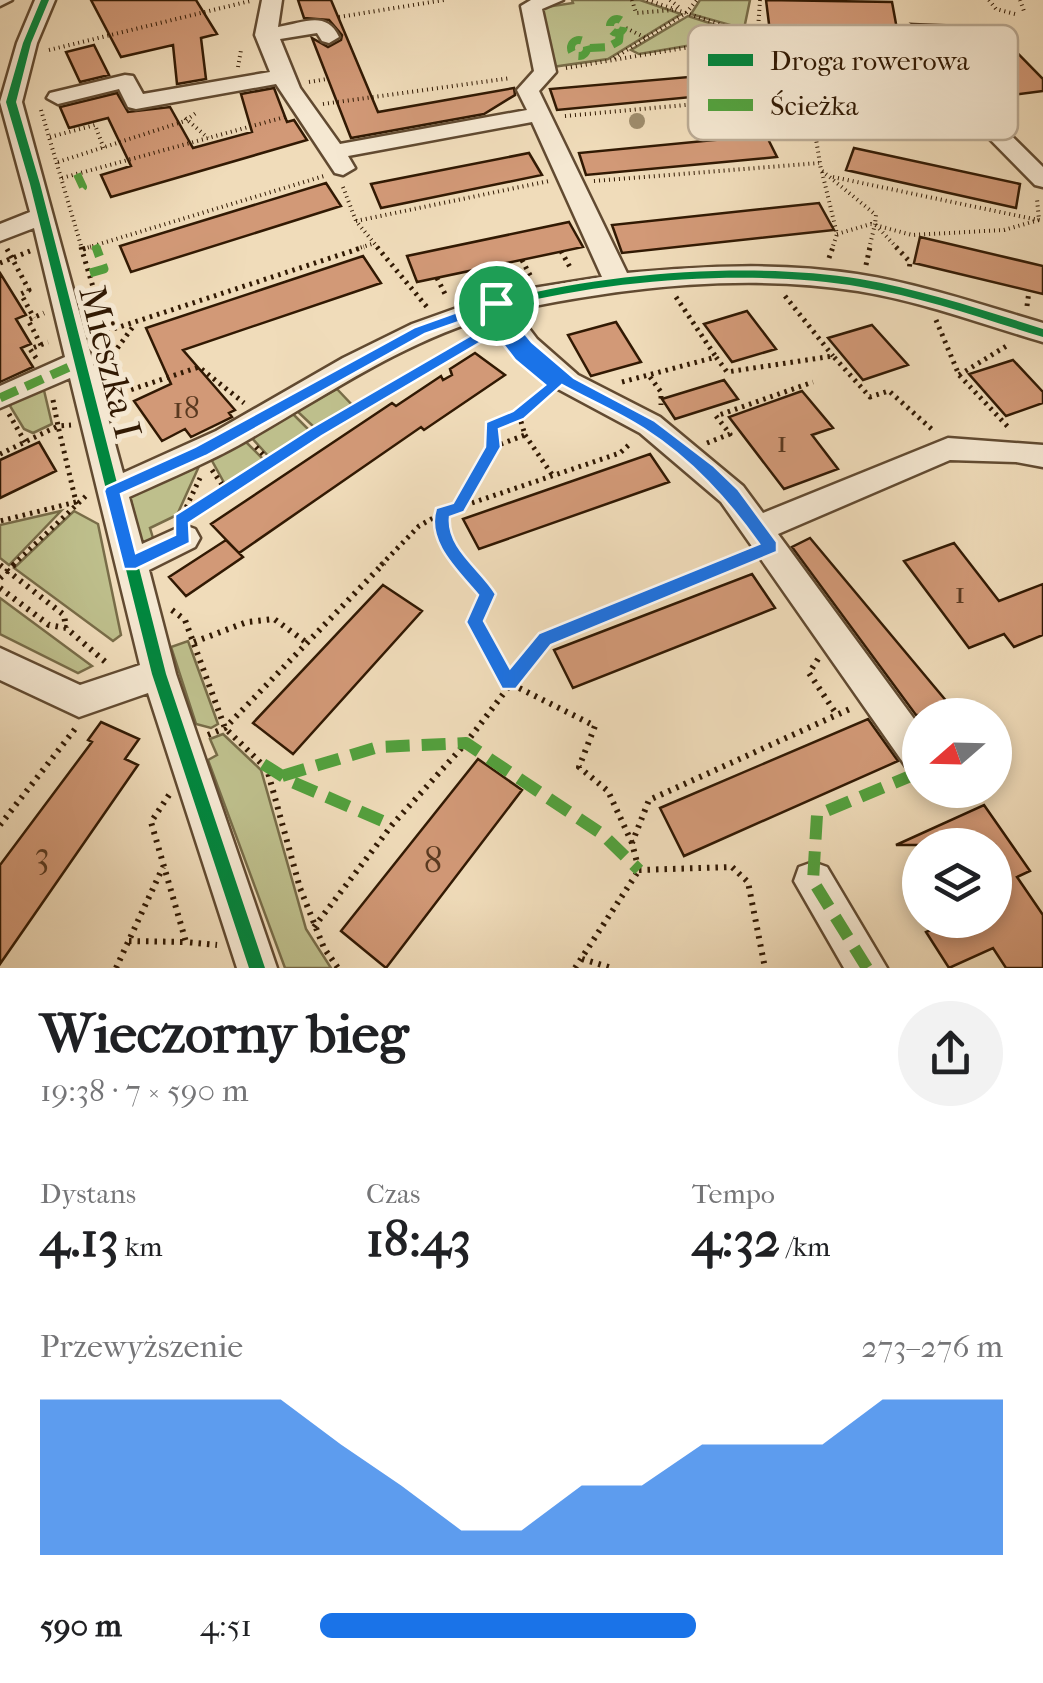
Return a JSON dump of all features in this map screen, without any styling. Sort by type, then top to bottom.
[{"type":"street","name":"Mieszka I","points":[[45,0],[31,48],[12,90],[11,108],[78,363],[102,492],[130,564],[159,674],[257,968]]},
{"type":"street","points":[[272,0],[265,35],[284,76],[339,160],[541,116]]},
{"type":"street","points":[[553,0],[531,6],[545,72],[528,90],[612,264],[617,285]]},
{"type":"street","points":[[265,35],[331,27]]},
{"type":"street","points":[[0,46],[31,48]]},
{"type":"street","points":[[58,98],[126,81],[136,102],[284,76]]},
{"type":"street","points":[[1003,140],[1043,180]]},
{"type":"street","points":[[2,238],[41,216]]},
{"type":"street","points":[[102,492],[201,452],[490,294],[751,275],[832,278],[931,300],[1031,335]]},
{"type":"street","points":[[490,294],[527,346],[568,382],[656,416],[708,470],[765,538],[902,731]]},
{"type":"street","points":[[4,405],[78,363]]},
{"type":"street","points":[[765,538],[948,448],[1043,456]]},
{"type":"street","points":[[130,564],[184,538]]},
{"type":"street","points":[[0,664],[79,701],[159,674]]},
{"type":"street","points":[[813,881],[867,968]]},
{"type":"path","points":[[331,27],[444,0]]},
{"type":"path","points":[[632,0],[636,13],[676,10]]},
{"type":"path","points":[[647,0],[722,25]]},
{"type":"path","points":[[670,0],[686,13]]},
{"type":"path","points":[[610,61],[686,13],[697,0]]},
{"type":"path","points":[[759,25],[760,0]]},
{"type":"path","points":[[989,0],[996,9],[1015,14]]},
{"type":"path","points":[[1020,0],[1025,14]]},
{"type":"path","points":[[31,48],[250,1]]},
{"type":"path","points":[[626,28],[646,38]]},
{"type":"path","points":[[58,162],[185,120],[234,87],[241,50]]},
{"type":"path","points":[[306,85],[328,79]]},
{"type":"path","points":[[541,116],[688,102]]},
{"type":"path","points":[[576,108],[579,115]]},
{"type":"path","points":[[248,406],[198,367],[124,392],[62,178],[297,113]]},
{"type":"path","points":[[185,120],[208,138]]},
{"type":"path","points":[[50,137],[94,124],[104,148]]},
{"type":"path","points":[[816,140],[837,234],[829,250]]},
{"type":"path","points":[[83,249],[339,160]]},
{"type":"path","points":[[820,166],[876,215],[868,258]]},
{"type":"path","points":[[582,182],[820,166]]},
{"type":"path","points":[[830,177],[1041,220]]},
{"type":"path","points":[[356,221],[560,179]]},
{"type":"path","points":[[837,234],[876,224],[912,234],[1004,230],[1041,220]]},
{"type":"path","points":[[876,224],[910,262],[909,273]]},
{"type":"path","points":[[2,238],[28,290],[21,294],[34,318]]},
{"type":"path","points":[[106,332],[375,243]]},
{"type":"path","points":[[0,263],[32,250]]},
{"type":"path","points":[[562,252],[570,269]]},
{"type":"path","points":[[522,260],[530,276]]},
{"type":"path","points":[[476,270],[490,294]]},
{"type":"path","points":[[437,278],[446,296]]},
{"type":"path","points":[[796,288],[779,288],[833,356],[873,398],[889,391],[939,436]]},
{"type":"path","points":[[410,290],[422,304]]},
{"type":"path","points":[[680,290],[672,290],[727,372],[833,356]]},
{"type":"path","points":[[1027,306],[1028,290]]},
{"type":"path","points":[[42,345],[28,320],[47,312]]},
{"type":"path","points":[[950,318],[932,313],[959,375],[1014,433]]},
{"type":"path","points":[[113,354],[137,321]]},
{"type":"path","points":[[227,492],[207,462],[180,520],[212,502],[227,492],[316,432],[483,334]]},
{"type":"path","points":[[959,375],[1031,335]]},
{"type":"path","points":[[606,385],[718,361]]},
{"type":"path","points":[[204,736],[225,728],[419,526],[458,507],[620,453],[656,416],[661,392],[650,377]]},
{"type":"path","points":[[695,447],[730,434],[716,416],[813,382]]},
{"type":"path","points":[[458,507],[493,447],[491,426],[519,415],[554,384]]},
{"type":"path","points":[[4,405],[24,442]]},
{"type":"path","points":[[519,415],[525,434],[552,476]]},
{"type":"path","points":[[0,454],[58,426],[76,502]]},
{"type":"path","points":[[493,447],[525,434]]},
{"type":"path","points":[[0,521],[102,492]]},
{"type":"path","points":[[0,578],[76,502]]},
{"type":"path","points":[[442,513],[440,530],[487,594],[475,622],[509,684],[595,726],[579,766],[608,791],[632,843],[639,870],[576,968]]},
{"type":"path","points":[[314,927],[392,825],[466,743],[545,639],[765,538]]},
{"type":"path","points":[[0,565],[64,615],[66,628]]},
{"type":"path","points":[[0,588],[49,625],[66,628],[112,667]]},
{"type":"path","points":[[23,606],[36,594]]},
{"type":"path","points":[[194,642],[247,622],[274,619],[307,643]]},
{"type":"path","points":[[185,620],[225,728],[267,768],[314,927],[338,968]]},
{"type":"path","points":[[822,648],[809,673],[837,715]]},
{"type":"path","points":[[632,843],[648,800],[877,696]]},
{"type":"path","points":[[0,826],[79,725]]},
{"type":"path","points":[[116,968],[163,866]]},
{"type":"path","points":[[639,870],[732,867],[748,882],[765,968]]},
{"type":"path","points":[[128,941],[186,942]]},
{"type":"path","points":[[582,958],[612,968]]},
{"type":"green space","points":[[572,0],[640,0],[681,14],[608,59],[552,67],[539,8],[573,3]]},
{"type":"green space","points":[[700,0],[750,0],[745,25],[691,14]]},
{"type":"green space","points":[[688,16],[716,25],[688,25],[688,46],[639,54],[631,50]]},
{"type":"green space","points":[[42,382],[52,424],[33,433],[24,429],[10,406],[15,394]]},
{"type":"green space","points":[[337,389],[354,407],[316,429],[297,411]]},
{"type":"green space","points":[[292,413],[311,432],[270,458],[251,437]]},
{"type":"green space","points":[[244,440],[266,462],[227,488],[211,459]]},
{"type":"green space","points":[[200,464],[177,515],[150,528],[156,548],[144,551],[130,497]]},
{"type":"green space","points":[[61,511],[9,565],[0,558],[0,525]]},
{"type":"green space","points":[[74,511],[98,524],[121,635],[113,641],[14,568]]},
{"type":"green space","points":[[0,598],[92,666],[78,673],[0,634]]},
{"type":"green space","points":[[188,641],[218,724],[211,728],[196,724],[171,647]]},
{"type":"green space","points":[[223,734],[261,770],[306,929],[331,968],[285,968],[208,760],[217,755],[210,739]]},
{"type":"building","points":[[91,0],[196,0],[217,34],[201,38],[206,79],[177,84],[173,45],[121,57]]},
{"type":"building","points":[[298,0],[331,0],[378,112],[514,88],[515,95],[484,114],[351,138],[312,38],[328,47],[341,40],[342,35],[329,20],[304,18]]},
{"type":"building","points":[[766,0],[892,2],[896,25],[769,25]]},
{"type":"building","points":[[94,45],[109,75],[80,82],[66,52]]},
{"type":"building","points":[[1018,54],[1043,79],[1043,91],[1018,94]]},
{"type":"building","points":[[688,77],[688,97],[557,110],[550,89]]},
{"type":"building","points":[[274,88],[287,122],[294,120],[307,140],[111,197],[101,175],[131,166],[108,118],[69,128],[60,107],[117,93],[128,112],[170,107],[193,148],[252,132],[241,94]]},
{"type":"building","points":[[714,140],[768,140],[777,157],[586,175],[579,153]]},
{"type":"building","points":[[854,148],[1020,184],[1016,208],[846,170]]},
{"type":"building","points":[[529,153],[542,175],[381,208],[371,184]]},
{"type":"building","points":[[326,183],[341,206],[131,272],[120,246]]},
{"type":"building","points":[[819,203],[834,230],[622,253],[612,225]]},
{"type":"building","points":[[569,222],[583,247],[417,282],[407,256]]},
{"type":"building","points":[[920,237],[1043,266],[1043,294],[914,263]]},
{"type":"building","points":[[363,256],[381,283],[183,350],[235,410],[229,413],[232,417],[191,437],[185,429],[162,441],[134,401],[171,384],[146,328]]},
{"type":"building","points":[[0,273],[26,315],[16,319],[31,344],[21,348],[33,367],[0,382]]},
{"type":"building","points":[[747,311],[776,349],[732,362],[704,324]]},
{"type":"building","points":[[616,322],[641,362],[591,376],[568,335]]},
{"type":"building","points":[[872,325],[908,365],[863,380],[828,338]]},
{"type":"building","points":[[475,353],[505,375],[424,430],[421,427],[239,553],[211,524],[392,403],[396,406],[441,376],[443,380],[452,375],[450,369]]},
{"type":"building","points":[[1013,360],[1043,392],[1043,403],[1006,416],[969,374]]},
{"type":"building","points":[[724,380],[738,399],[675,419],[662,399]]},
{"type":"building","points":[[802,391],[833,428],[812,435],[838,469],[784,489],[729,417]]},
{"type":"building","points":[[39,442],[56,471],[0,498],[0,460]]},
{"type":"building","points":[[650,454],[669,482],[479,549],[463,519]]},
{"type":"building","points":[[810,538],[944,698],[903,698],[792,547]]},
{"type":"building","points":[[226,540],[243,557],[186,596],[169,577]]},
{"type":"building","points":[[954,543],[999,601],[1043,584],[1043,635],[1014,647],[1004,634],[969,648],[904,561]]},
{"type":"building","points":[[752,574],[775,608],[573,688],[554,650]]},
{"type":"building","points":[[383,585],[422,611],[293,754],[253,723]]},
{"type":"building","points":[[868,719],[898,761],[684,856],[660,808]]},
{"type":"building","points":[[101,722],[139,739],[125,759],[138,765],[0,964],[0,865],[92,742],[88,740]]},
{"type":"building","points":[[478,759],[522,790],[386,968],[341,931]]},
{"type":"building","points":[[977,808],[986,808],[1000,828],[933,828]]},
{"type":"building","points":[[1012,845],[1030,871],[1017,877],[1043,915],[1043,968],[1006,968],[993,948],[949,968],[930,938],[1012,938]]},
{"type":"marked path","points":[[617,19],[624,26],[617,33],[610,26],[617,19]]},
{"type":"marked path","points":[[590,48],[608,47],[619,41],[620,31]]},
{"type":"marked path","points":[[579,40],[587,48],[579,56],[571,48],[579,40]]},
{"type":"marked path","points":[[77,174],[83,187],[78,192]]},
{"type":"marked path","points":[[90,273],[104,269],[95,245]]},
{"type":"marked path","points":[[0,398],[78,363]]},
{"type":"marked path","points":[[282,776],[378,747],[466,743],[602,834],[639,870]]},
{"type":"marked path","points":[[263,764],[290,781],[392,825]]},
{"type":"marked path","points":[[867,968],[813,881],[817,815],[902,780]]},
{"type":"cycle path","points":[[45,0],[27,43],[11,102],[159,674],[257,968]]},
{"type":"cycle path","points":[[112,491],[226,438],[352,365],[421,331],[464,315],[567,290],[677,277],[830,279],[911,294],[1043,333]]},
{"type":"route","points":[[496,303],[527,346],[568,382],[650,425],[708,470],[732,494],[771,547],[545,639],[509,684],[475,622],[487,594],[440,530],[442,513],[458,507],[493,447],[491,426],[519,415],[554,384],[520,357],[497,326],[316,432],[180,520],[184,538],[130,564],[112,491],[201,452],[420,331],[496,303]]}]
